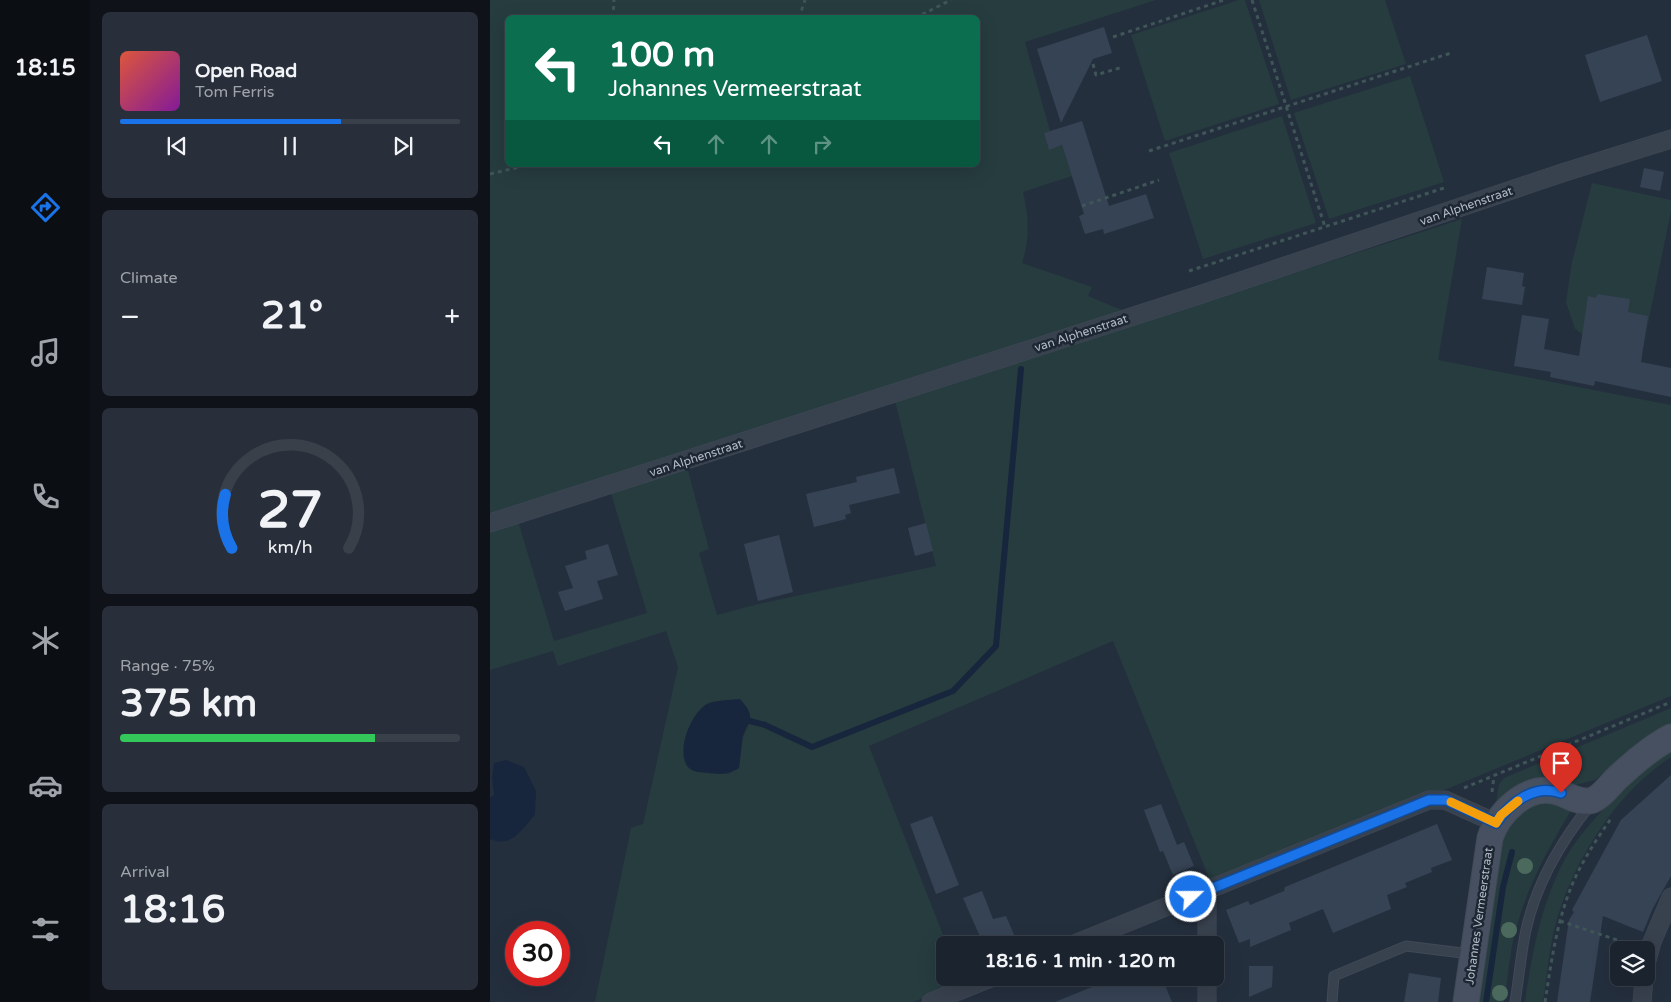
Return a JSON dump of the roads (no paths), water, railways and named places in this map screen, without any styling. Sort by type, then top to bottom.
[{"type":"street","name":"van Alphenstraat","points":[[490,523],[1196,296],[1671,139]]},
{"type":"street","points":[[1594,800],[1639,760],[1671,737]]},
{"type":"street","name":"Johannes Vermeerstraat","points":[[1466,1002],[1490,838],[1496,823],[1512,806],[1533,792],[1554,791],[1579,800],[1594,800]]},
{"type":"street","points":[[1094,936],[1429,800],[1446,800],[1496,823]]},
{"type":"street","points":[[1207,890],[1207,936]]},
{"type":"street","points":[[1653,941],[1671,897]]},
{"type":"street","points":[[1655,948],[1671,937]]},
{"type":"street","points":[[931,1002],[972,986]]},
{"type":"street","points":[[1207,986],[1207,1002]]},
{"type":"street","points":[[1642,1002],[1643,986]]},
{"type":"lane","points":[[1515,1002],[1526,929],[1536,899],[1554,859],[1579,819],[1594,800]]},
{"type":"lane","points":[[1332,1002],[1334,976],[1406,946],[1473,954]]},
{"type":"water","points":[[740,699],[749,711],[750,720],[742,740],[739,768],[721,774],[698,772],[690,769],[684,760],[683,751],[691,722],[703,707],[709,703]]},
{"type":"water","points":[[506,760],[524,767],[536,791],[535,815],[516,836],[504,841],[498,841],[490,839],[490,798],[494,795],[492,777],[494,763]]},
{"type":"waterway","points":[[750,721],[765,725],[812,747],[953,691],[996,646],[1021,369]]},
{"type":"waterway","points":[[1486,1002],[1503,887],[1512,852]]}]
